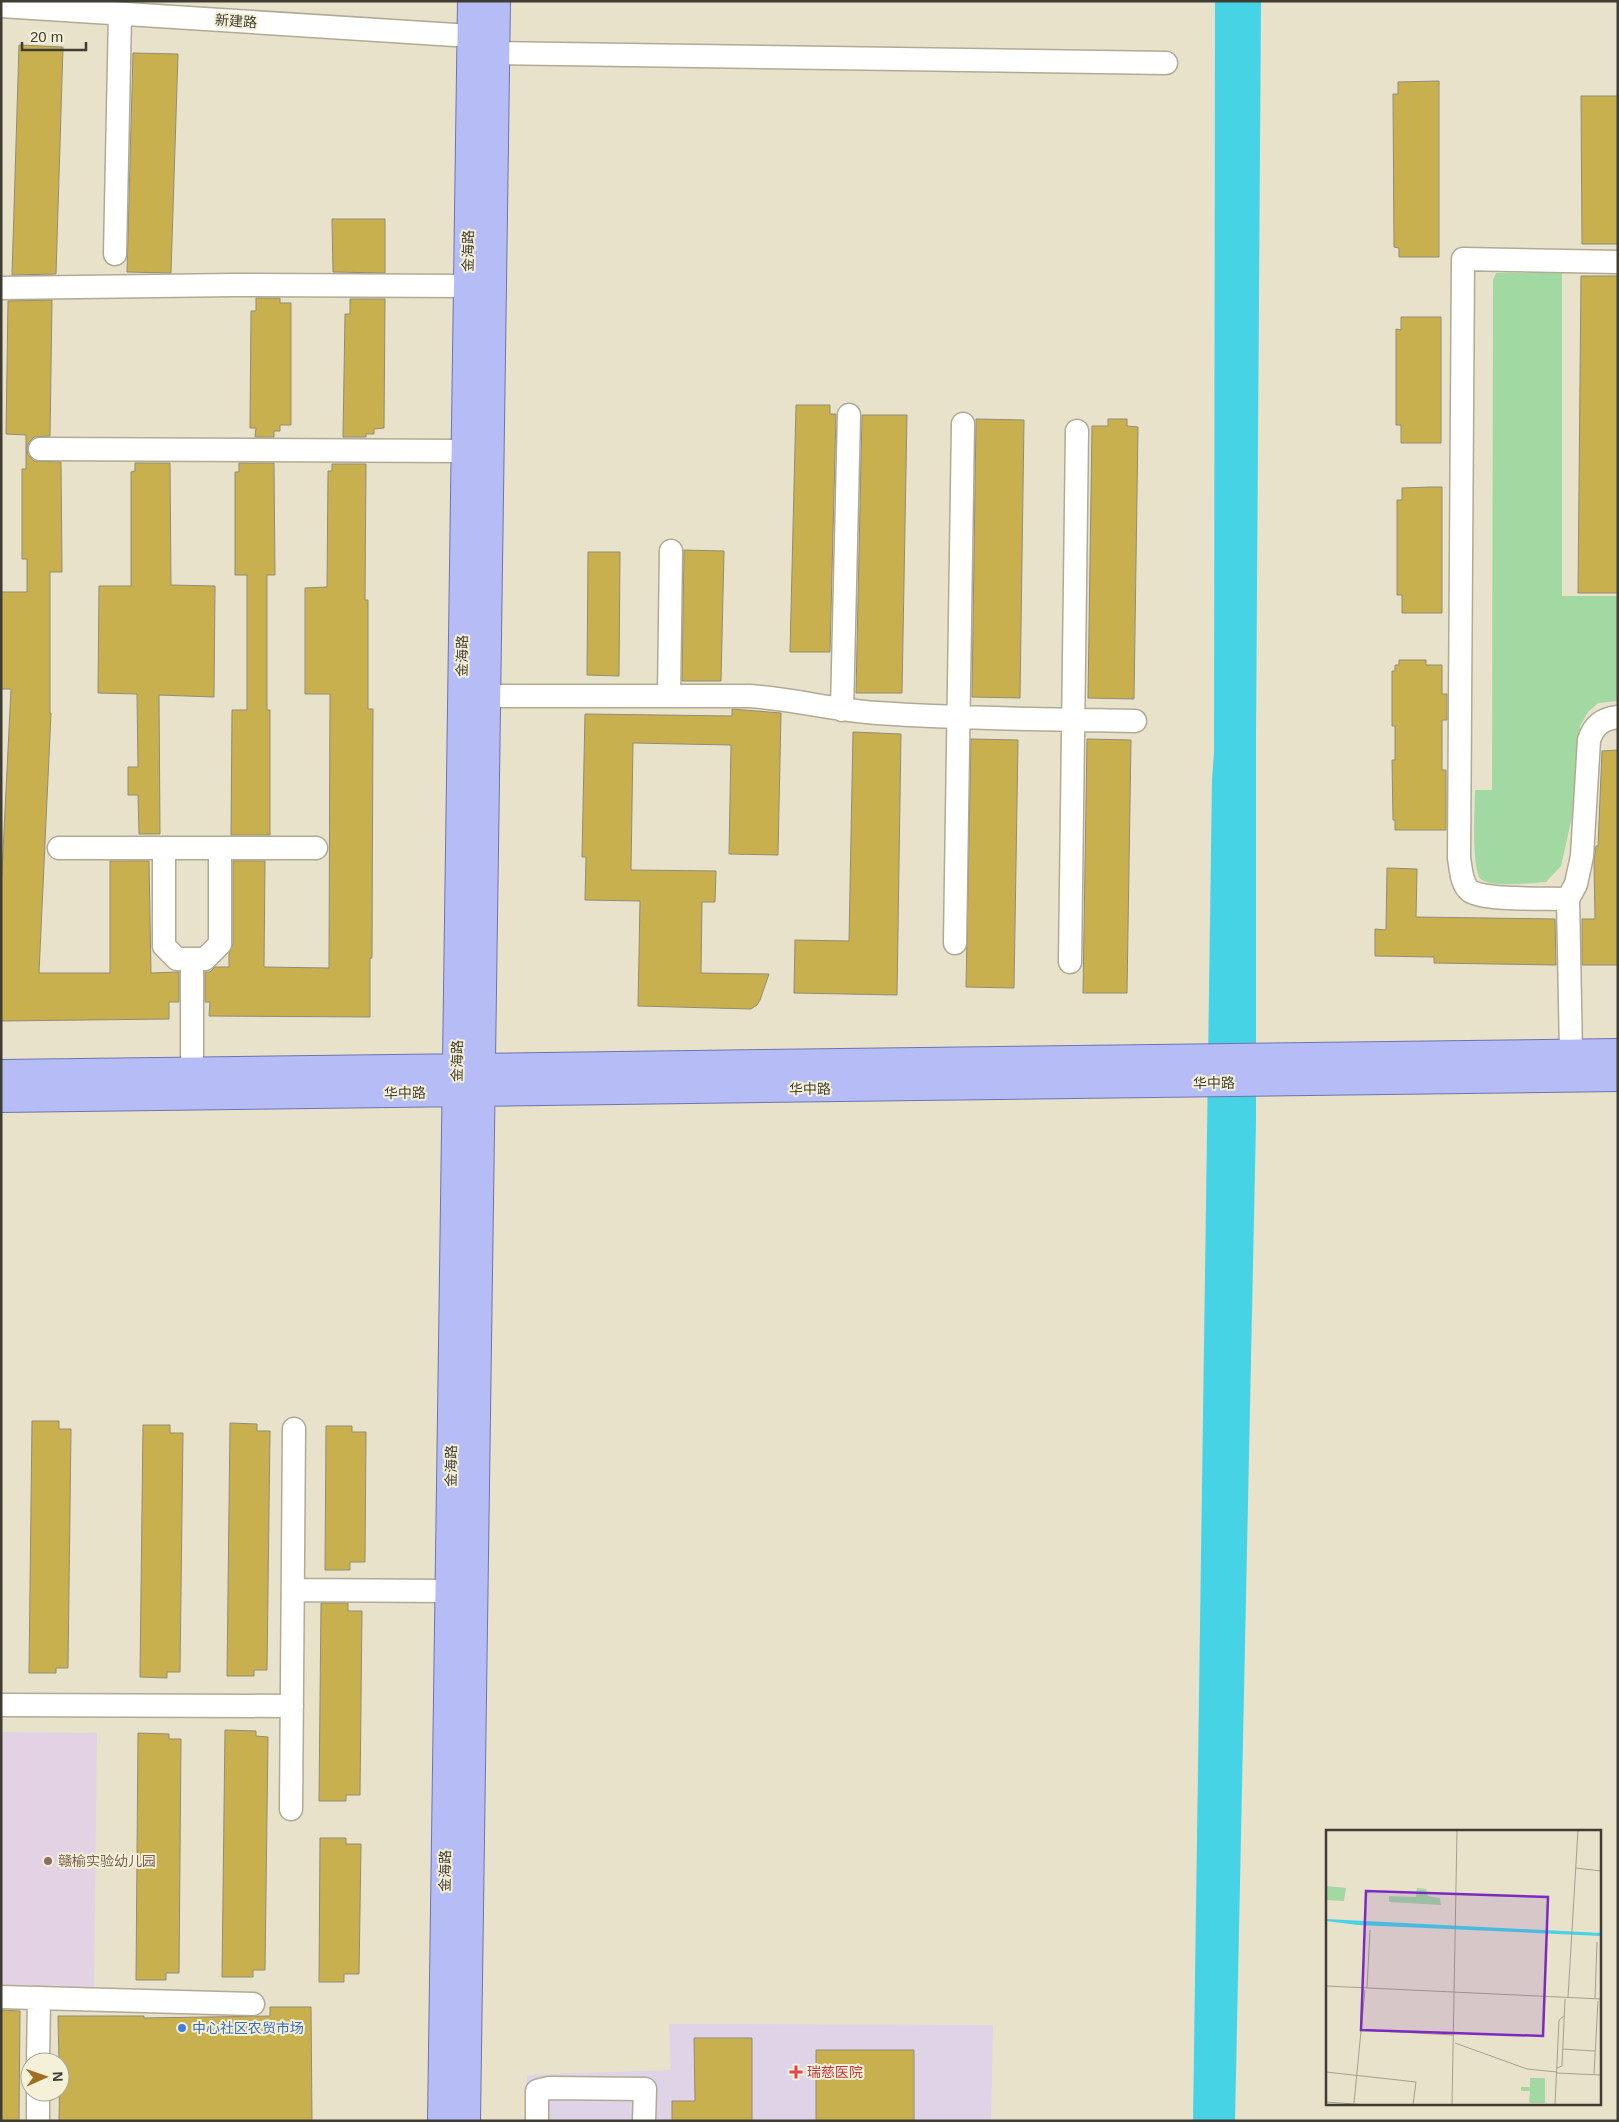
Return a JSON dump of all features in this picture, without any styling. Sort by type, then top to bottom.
[{"type":"main road","name":"金海路","points":[[466,2121],[468,1081],[465,451],[472,1]]},
{"type":"main road","name":"金海路","points":[[442,2121],[449,1591],[468,1081],[486,696],[496,1]]},
{"type":"main road","name":"华中路","points":[[1,1098],[468,1081],[1618,1053]]},
{"type":"main road","name":"华中路","points":[[1,1074],[192,1072],[468,1081],[1618,1077]]},
{"type":"street","name":"新建路","points":[[1,6],[471,36]]},
{"type":"street","points":[[115,254],[120,14]]},
{"type":"street","points":[[495,53],[1166,63]]},
{"type":"street","points":[[1568,899],[1486,896],[1470,891],[1464,884],[1459,858],[1463,259],[1618,262]]},
{"type":"street","points":[[1,288],[234,285],[468,286]]},
{"type":"street","points":[[842,710],[849,415]]},
{"type":"street","points":[[955,942],[963,424]]},
{"type":"street","points":[[1070,962],[1077,432]]},
{"type":"street","points":[[40,449],[465,451]]},
{"type":"street","points":[[668,696],[671,551]]},
{"type":"street","points":[[486,696],[749,696],[779,698],[842,710],[958,716],[1135,721]]},
{"type":"street","points":[[1571,1054],[1568,899],[1576,884],[1582,856],[1589,740],[1592,730],[1598,723],[1607,718],[1618,717]]},
{"type":"street","points":[[59,848],[316,848]]},
{"type":"street","points":[[164,848],[164,946],[177,959],[205,959],[220,944],[220,848]]},
{"type":"street","points":[[192,959],[192,1072]]},
{"type":"street","points":[[291,1809],[294,1429]]},
{"type":"street","points":[[293,1590],[449,1591]]},
{"type":"street","points":[[1,1705],[292,1706]]},
{"type":"street","points":[[1,1997],[253,2004]]},
{"type":"street","points":[[38,2052],[39,1998]]},
{"type":"street","points":[[537,2121],[537,2092],[549,2088],[644,2089],[644,2121]]},
{"type":"street","points":[[38,2102],[38,2121]]},
{"type":"shaded area","name":"赣榆实验幼儿园","points":[[1,1732],[97,1733],[94,1990],[1,1989]]},
{"type":"shaded area","name":"瑞慈医院","points":[[669,2024],[993,2025],[991,2121],[526,2121],[527,2075],[671,2070]]},
{"type":"green space","points":[[1496,273],[1562,273],[1562,596],[1618,596],[1618,701],[1598,703],[1588,712],[1580,726],[1572,817],[1561,866],[1546,882],[1512,884],[1486,882],[1481,879],[1476,864],[1474,837],[1475,790],[1492,790],[1493,280]]},
{"type":"water","points":[[1215,1],[1261,1],[1256,738],[1256,1122],[1235,2121],[1193,2121],[1212,780],[1214,753]]},
{"type":"building","points":[[19,45],[63,47],[56,274],[12,275]]},
{"type":"building","points":[[133,53],[178,54],[171,273],[127,272]]},
{"type":"building","points":[[1439,81],[1439,257],[1399,257],[1399,248],[1394,247],[1393,94],[1398,94],[1398,82]]},
{"type":"building","points":[[1581,96],[1618,96],[1618,244],[1582,244]]},
{"type":"building","points":[[332,219],[385,219],[385,273],[333,272]]},
{"type":"building","points":[[1581,276],[1618,276],[1618,593],[1578,593]]},
{"type":"building","points":[[256,298],[280,298],[280,303],[291,303],[291,425],[280,425],[280,431],[274,431],[274,437],[255,437],[256,428],[250,428],[251,311],[256,311]]},
{"type":"building","points":[[350,299],[385,299],[384,428],[374,429],[374,434],[366,434],[366,437],[343,437],[345,314],[350,314]]},
{"type":"building","points":[[52,300],[50,436],[34,437],[29,442],[27,448],[28,455],[34,461],[61,462],[62,572],[50,572],[51,713],[39,973],[110,973],[110,861],[149,861],[151,973],[179,972],[179,1002],[169,1002],[169,1019],[1,1021],[1,892],[11,689],[1,689],[1,592],[27,592],[27,559],[22,559],[22,469],[26,469],[26,435],[6,434],[8,301]]},
{"type":"building","points":[[1401,317],[1441,317],[1441,443],[1401,443],[1401,425],[1396,425],[1396,329],[1401,330]]},
{"type":"building","points":[[796,405],[830,405],[830,414],[836,414],[830,652],[790,652]]},
{"type":"building","points":[[862,415],[907,415],[902,693],[856,693]]},
{"type":"building","points":[[976,419],[1024,420],[1020,698],[972,697]]},
{"type":"building","points":[[1108,419],[1127,419],[1127,426],[1138,427],[1134,699],[1088,698],[1092,426],[1108,426]]},
{"type":"building","points":[[135,463],[170,463],[171,585],[215,586],[214,697],[159,695],[160,834],[139,834],[138,795],[128,795],[128,767],[138,767],[137,694],[98,693],[99,586],[131,586],[131,472],[135,471]]},
{"type":"building","points":[[239,463],[274,463],[275,575],[267,575],[267,710],[270,710],[270,835],[231,835],[232,710],[247,710],[247,575],[235,575],[235,472],[239,472]]},
{"type":"building","points":[[332,464],[366,464],[365,600],[368,600],[368,709],[373,709],[370,1017],[209,1016],[210,1002],[205,1002],[205,972],[210,972],[215,967],[229,967],[229,953],[233,944],[233,861],[265,861],[264,967],[329,968],[330,694],[305,694],[305,588],[327,587],[328,471],[332,471]]},
{"type":"building","points":[[1442,487],[1442,613],[1402,613],[1402,595],[1397,595],[1397,500],[1402,500],[1402,488]]},
{"type":"building","points":[[684,550],[724,551],[721,681],[682,681]]},
{"type":"building","points":[[588,552],[620,552],[619,676],[587,675]]},
{"type":"building","points":[[1399,660],[1426,660],[1426,665],[1442,665],[1442,694],[1447,694],[1447,720],[1442,720],[1442,770],[1446,770],[1446,830],[1395,830],[1395,820],[1393,820],[1392,760],[1395,760],[1395,726],[1392,726],[1392,671],[1395,671],[1395,665],[1399,665]]},
{"type":"building","points":[[732,709],[781,713],[778,855],[729,854],[731,745],[633,743],[631,870],[716,871],[715,902],[702,902],[701,973],[769,974],[760,1000],[751,1009],[638,1006],[640,901],[585,900],[586,857],[582,857],[585,714],[732,716]]},
{"type":"building","points":[[853,732],[901,734],[897,995],[794,993],[795,940],[849,941]]},
{"type":"building","points":[[971,739],[1018,740],[1014,988],[966,987]]},
{"type":"building","points":[[1087,739],[1131,740],[1127,993],[1083,993]]},
{"type":"building","points":[[1618,750],[1618,965],[1582,965],[1582,919],[1595,919],[1594,861],[1596,846],[1598,846],[1602,751]]},
{"type":"building","points":[[1387,868],[1417,869],[1416,917],[1555,919],[1556,965],[1434,963],[1434,957],[1375,956],[1375,929],[1386,930]]},
{"type":"building","points":[[32,1421],[59,1421],[59,1429],[71,1429],[68,1668],[56,1668],[56,1673],[29,1673]]},
{"type":"building","points":[[230,1423],[257,1424],[257,1431],[270,1431],[267,1670],[254,1670],[254,1676],[227,1676]]},
{"type":"building","points":[[143,1425],[170,1425],[170,1433],[183,1433],[180,1672],[167,1672],[167,1678],[140,1677]]},
{"type":"building","points":[[326,1426],[352,1426],[352,1432],[366,1432],[365,1562],[350,1562],[350,1570],[325,1570]]},
{"type":"building","points":[[321,1603],[348,1603],[348,1611],[362,1611],[360,1795],[346,1795],[346,1801],[319,1801]]},
{"type":"building","points":[[225,1730],[256,1731],[256,1736],[268,1737],[265,1970],[253,1970],[253,1977],[222,1977]]},
{"type":"building","points":[[138,1733],[169,1734],[169,1739],[181,1739],[179,1973],[166,1973],[166,1980],[136,1980]]},
{"type":"building","points":[[320,1838],[346,1838],[346,1844],[361,1844],[359,1974],[344,1974],[344,1982],[319,1982]]},
{"type":"building","points":[[270,2007],[311,2007],[312,2121],[59,2121],[59,2102],[70,2102],[70,2052],[59,2052],[58,2016],[144,2016],[144,2018],[270,2016]]},
{"type":"building","points":[[1,2010],[20,2011],[19,2121],[1,2121]]},
{"type":"building","points":[[694,2038],[752,2038],[752,2121],[672,2121],[672,2101],[695,2101]]},
{"type":"building","points":[[816,2050],[914,2050],[914,2121],[816,2121]]},
{"type":"place","name":"赣榆实验幼儿园","points":[[48,1861]]},
{"type":"place","name":"中心社区农贸市场","points":[[182,2028]]},
{"type":"place","name":"瑞慈医院","points":[[796,2072]]}]
